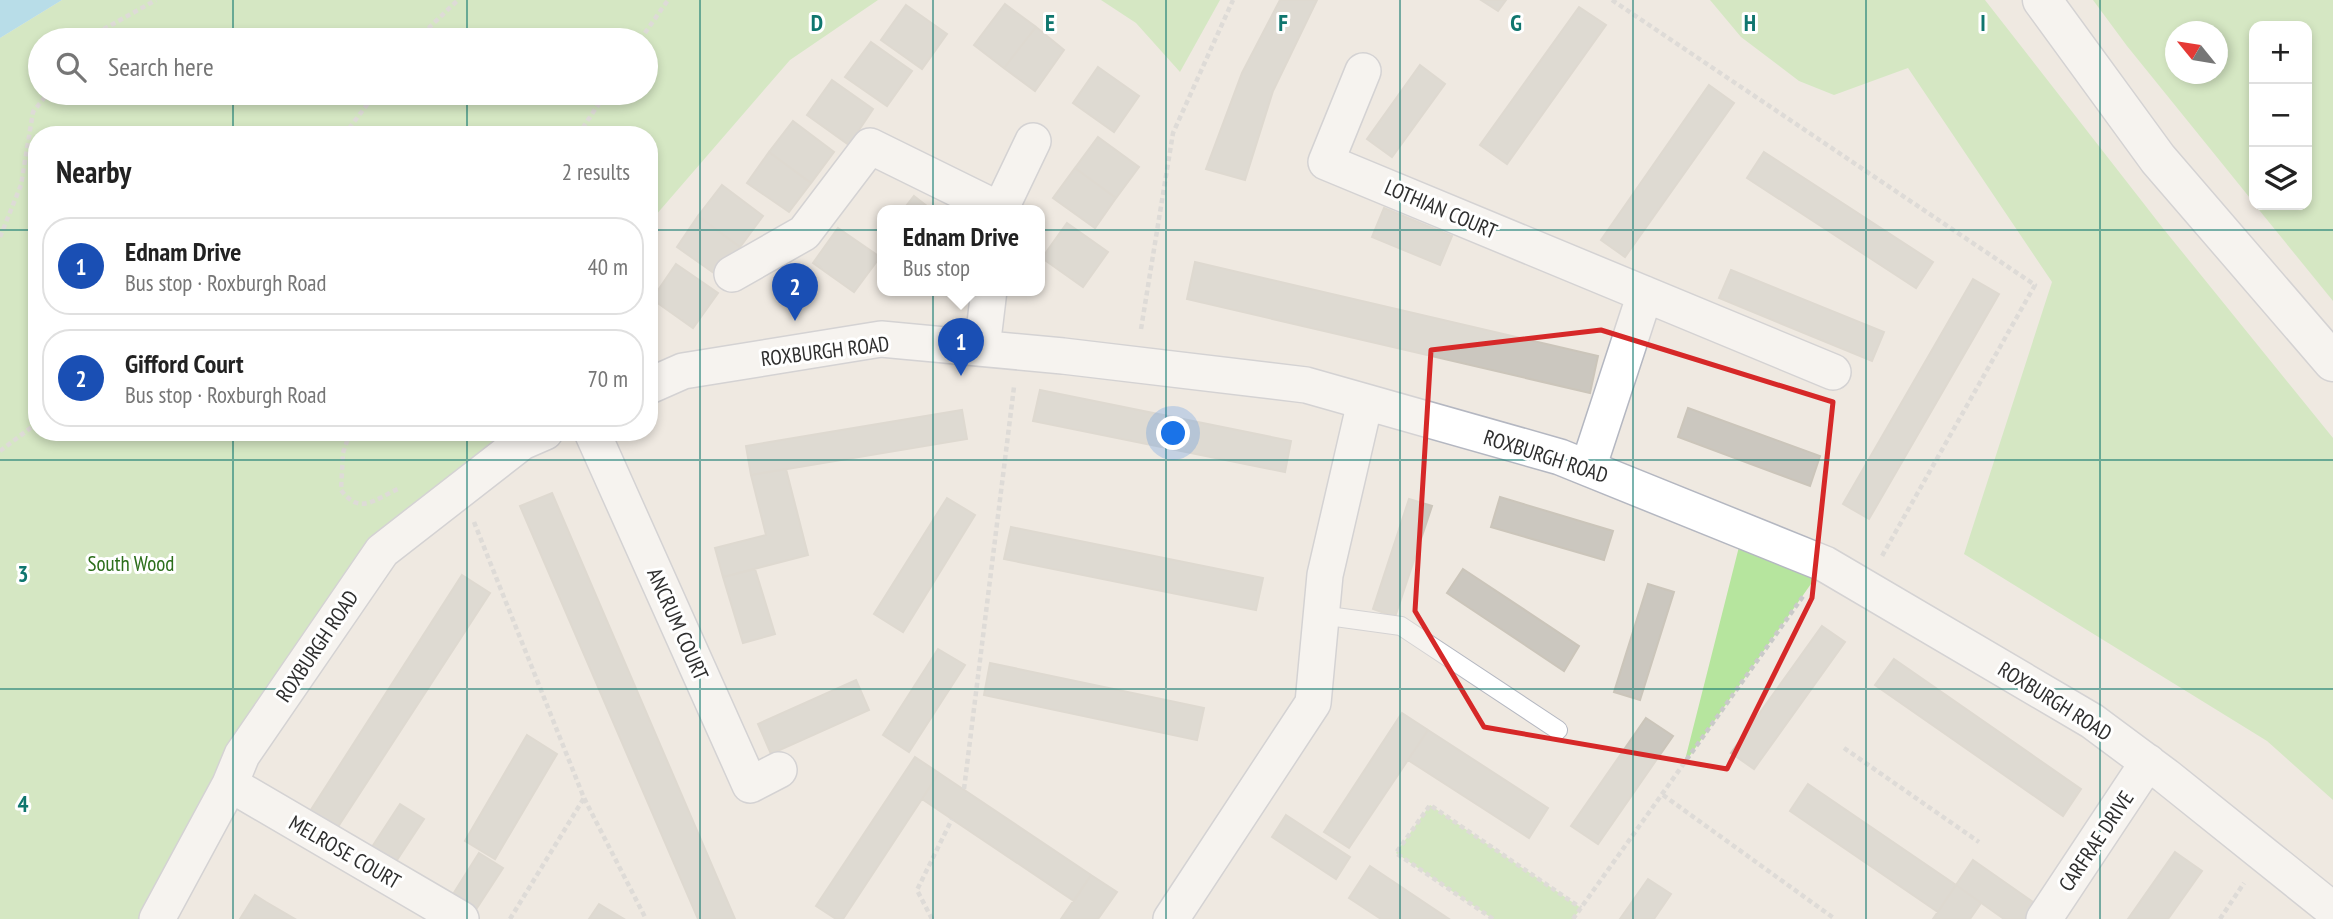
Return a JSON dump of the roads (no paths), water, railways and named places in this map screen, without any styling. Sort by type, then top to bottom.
[{"type":"main road","points":[[2042,0],[2158,159],[2333,362]]},
{"type":"street","name":"LOTHIAN COURT","points":[[1363,71],[1326,162],[1833,372]]},
{"type":"street","points":[[1002,205],[1032,141]]},
{"type":"street","points":[[732,274],[804,233],[870,146],[990,205]]},
{"type":"street","points":[[1588,468],[1645,294]]},
{"type":"street","points":[[982,348],[988,296]]},
{"type":"street","name":"ROXBURGH ROAD","points":[[658,382],[683,371],[881,339],[1306,385],[1560,457],[1825,564],[2092,721],[2148,762],[2333,910]]},
{"type":"street","points":[[1171,919],[1313,703],[1325,575],[1365,402]]},
{"type":"street","name":"ROXBURGH ROAD","points":[[157,919],[230,784],[242,755],[382,551],[524,441]]},
{"type":"street","name":"ANCRUM COURT","points":[[596,441],[750,785],[779,770]]},
{"type":"street","name":"CARFRAE DRIVE","points":[[2044,919],[2148,762]]},
{"type":"street","name":"MELROSE COURT","points":[[230,784],[461,919]]},
{"type":"lane","points":[[1321,615],[1401,626],[1558,730]]},
{"type":"water","points":[[0,0],[62,0],[0,38]]},
{"type":"place","name":"Gifford Court","points":[[795,321]]},
{"type":"place","name":"Ednam Drive","points":[[961,376]]},
{"type":"park label","name":"South Wood","points":[[131,563]]}]
